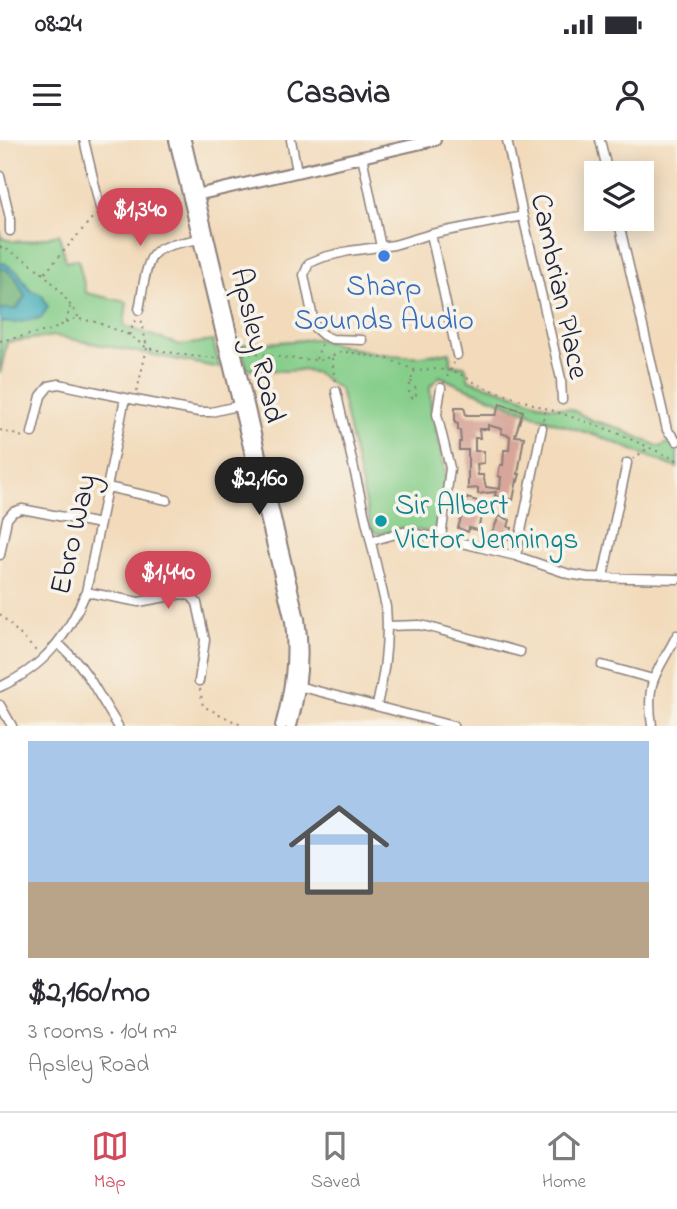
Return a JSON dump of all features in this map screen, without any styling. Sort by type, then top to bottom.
[{"type":"main road","name":"Apsley Road","points":[[175,140],[193,195],[244,405],[291,621],[296,685],[291,726]]},
{"type":"main road","name":"Apsley Road","points":[[185,140],[199,239],[244,405]]},
{"type":"main road","points":[[193,195],[362,156],[399,144],[435,140]]},
{"type":"main road","name":"Apsley Road","points":[[281,726],[296,685]]},
{"type":"street","points":[[85,140],[101,212]]},
{"type":"street","points":[[290,140],[297,171]]},
{"type":"street","name":"Cambrian Place","points":[[507,140],[561,379],[562,400]]},
{"type":"street","points":[[600,140],[605,161]]},
{"type":"street","points":[[362,156],[381,247]]},
{"type":"street","points":[[0,176],[10,218],[9,231]]},
{"type":"street","points":[[362,340],[332,339],[316,328],[304,275],[309,263],[349,251],[394,245],[431,234],[523,216]]},
{"type":"street","points":[[621,231],[667,430],[677,441]]},
{"type":"street","points":[[431,234],[457,355]]},
{"type":"street","points":[[139,310],[149,263],[155,252],[199,239]]},
{"type":"street","points":[[32,433],[41,396],[48,386],[59,384],[205,412],[244,405]]},
{"type":"street","points":[[441,538],[450,468],[437,414],[442,388]]},
{"type":"street","points":[[336,391],[386,607],[386,662],[377,705]]},
{"type":"street","name":"Ebro Way","points":[[0,687],[27,672],[43,658],[58,643],[75,618],[86,592],[107,487],[130,399]]},
{"type":"street","points":[[516,556],[542,428]]},
{"type":"street","points":[[603,577],[627,463]]},
{"type":"street","points":[[107,487],[167,500]]},
{"type":"street","points":[[0,555],[7,519],[13,512],[22,509],[100,524]]},
{"type":"street","points":[[371,541],[403,532],[516,556],[569,574],[587,577],[677,579]]},
{"type":"street","points":[[86,592],[139,602],[181,594],[191,596],[197,603],[205,640],[199,681]]},
{"type":"street","points":[[388,626],[419,625],[520,652]]},
{"type":"street","points":[[652,726],[649,709],[653,679],[677,635]]},
{"type":"street","points":[[58,643],[79,664],[118,726]]},
{"type":"street","points":[[601,665],[653,679]]},
{"type":"street","points":[[296,685],[453,726]]},
{"type":"street","points":[[0,705],[12,726]]},
{"type":"path","points":[[44,274],[92,217],[101,212]]},
{"type":"path","points":[[0,247],[9,249],[44,274],[62,293],[79,319]]},
{"type":"path","points":[[66,323],[71,306]]},
{"type":"path","points":[[129,335],[139,310]]},
{"type":"path","points":[[130,399],[146,348],[139,310]]},
{"type":"path","points":[[0,341],[52,330],[79,319],[129,335],[146,348],[220,359]]},
{"type":"path","points":[[315,360],[323,343],[323,335]]},
{"type":"path","points":[[241,354],[256,353],[315,360],[348,352],[388,359],[415,370],[450,370],[483,387],[610,429],[677,460]]},
{"type":"path","points":[[442,388],[457,355]]},
{"type":"path","points":[[331,357],[336,391]]},
{"type":"path","points":[[411,381],[415,370]]},
{"type":"path","points":[[542,428],[546,408]]},
{"type":"path","points":[[0,430],[23,437],[32,433]]},
{"type":"path","points":[[627,463],[649,447]]},
{"type":"path","points":[[0,614],[43,658]]},
{"type":"path","points":[[199,681],[203,706],[243,726]]},
{"type":"green space","points":[[0,230],[1,237],[15,241],[30,241],[59,234],[66,262],[78,259],[86,293],[127,302],[124,326],[180,345],[213,341],[220,368],[55,336],[7,342],[0,374]]},
{"type":"green space","points":[[0,269],[6,269],[16,278],[25,296],[17,309],[0,309]]},
{"type":"green space","points":[[317,339],[383,354],[422,356],[450,352],[451,365],[465,366],[469,380],[547,406],[571,409],[593,421],[613,426],[660,447],[670,442],[677,447],[677,468],[440,376],[430,386],[431,406],[445,470],[445,487],[435,529],[430,532],[403,528],[381,534],[375,532],[371,527],[340,389],[316,373],[304,370],[247,369],[241,345]]},
{"type":"water","points":[[0,263],[18,272],[30,290],[42,295],[48,307],[41,318],[14,323],[0,322],[0,309],[17,309],[25,296],[16,278],[6,269],[0,269]]},
{"type":"building","points":[[500,404],[523,411],[515,436],[524,437],[520,474],[513,500],[495,496],[496,492],[478,494],[478,488],[468,489],[468,450],[459,450],[460,430],[455,423],[455,407],[464,407],[466,415],[496,415]],"holes":[[[488,425],[502,429],[501,433],[510,436],[509,450],[504,450],[503,465],[500,465],[500,489],[486,487],[483,475],[478,475],[477,464],[484,463],[484,451],[475,451],[475,438],[480,438],[479,429],[488,429]]]},
{"type":"building","points":[[467,498],[477,501],[476,506],[483,508],[478,530],[469,528],[468,532],[458,528]]},
{"type":"building","points":[[499,516],[510,520],[508,527],[512,528],[509,539],[492,533]]},
{"type":"place","name":"Sharp Sounds Audio","points":[[384,256]]},
{"type":"place","name":"Sir Albert Victor Jennings","points":[[381,521]]}]
